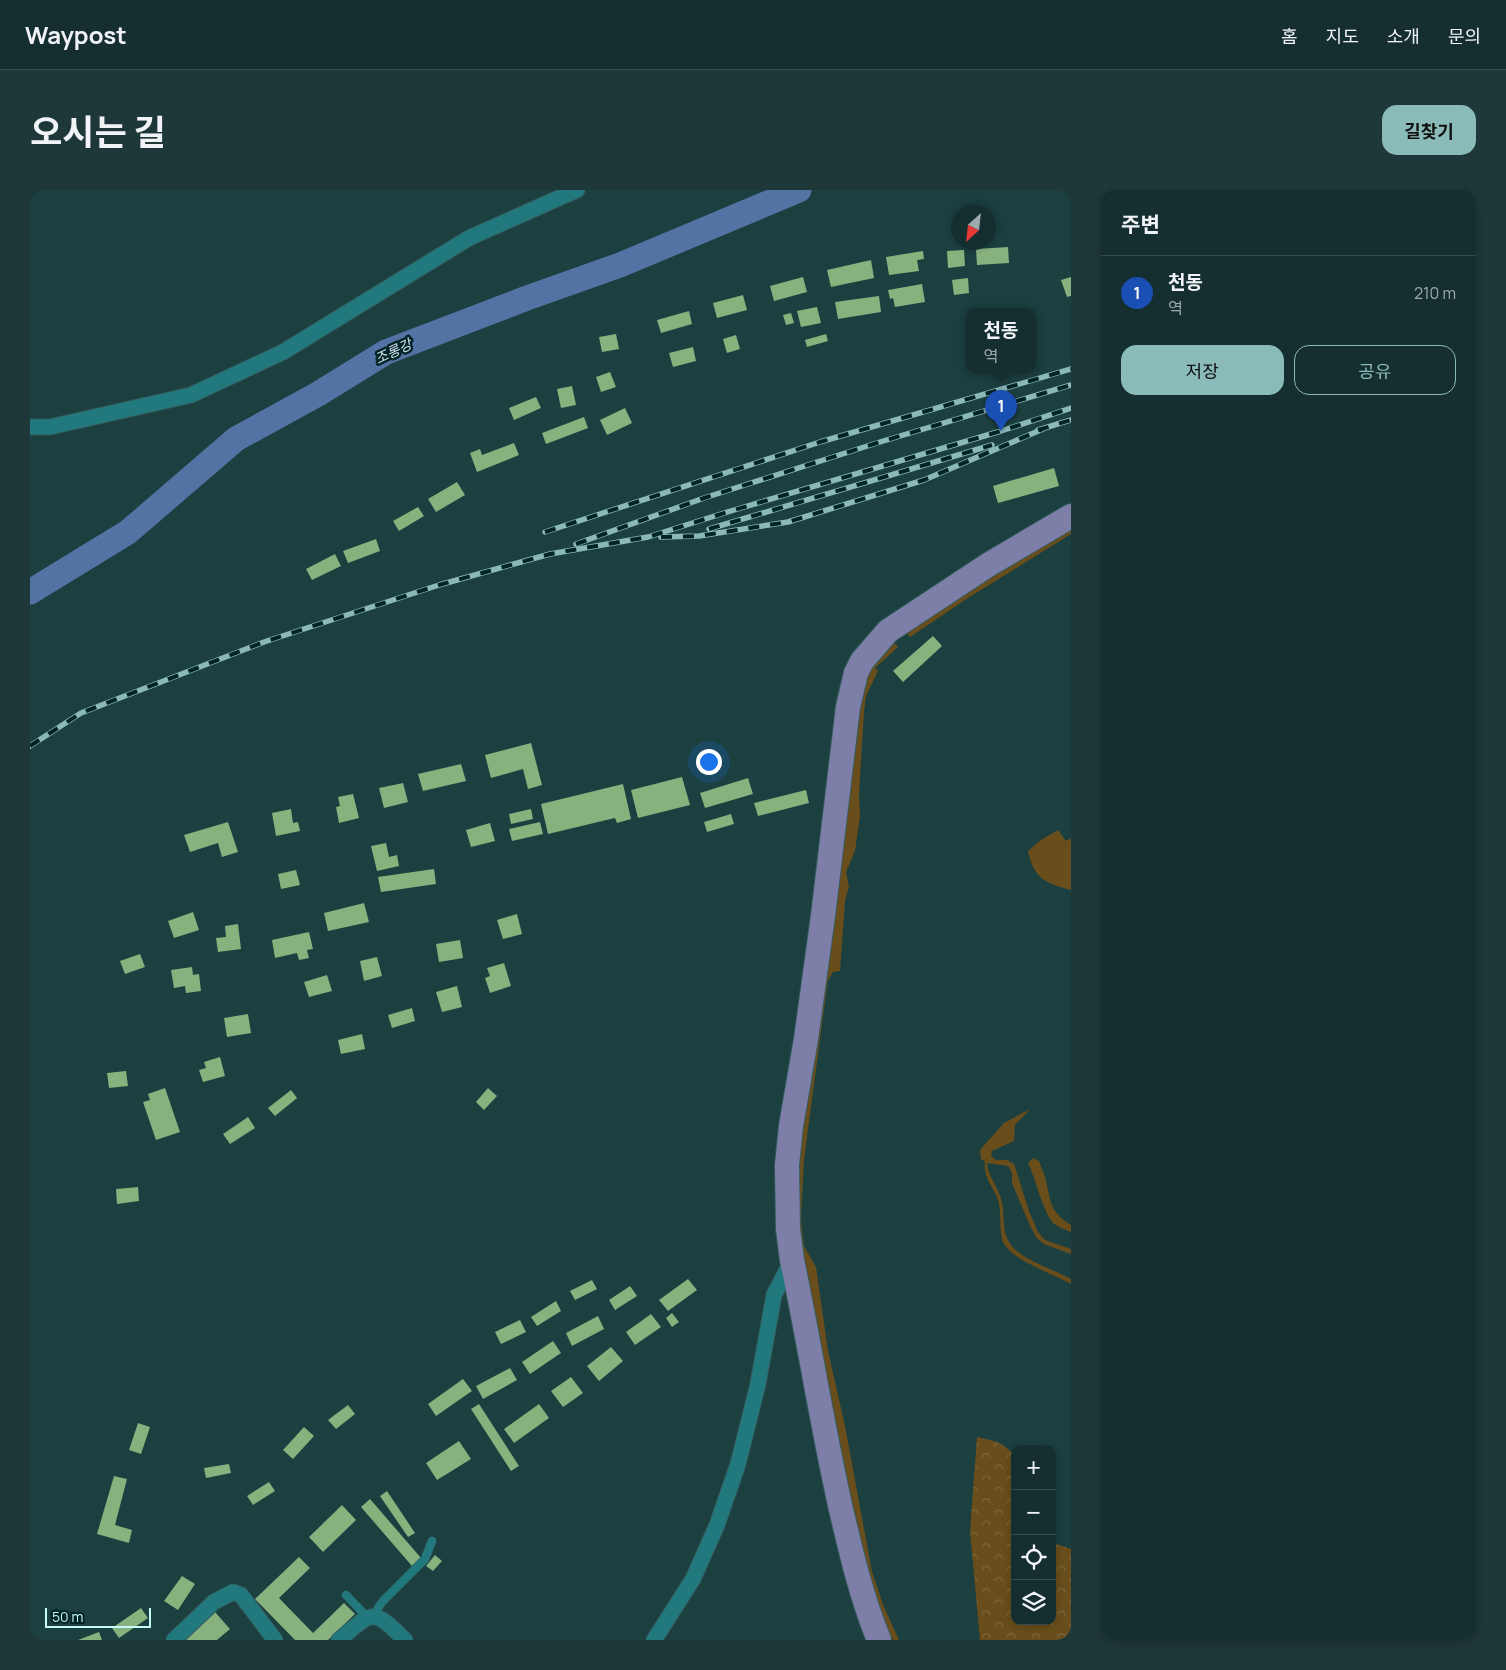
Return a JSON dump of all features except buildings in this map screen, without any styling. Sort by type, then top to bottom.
[{"type":"main road","points":[[879,1640],[865,1606],[856,1575],[829,1455],[792,1260],[788,1229],[788,1173],[791,1126],[806,1039],[848,706],[856,673],[862,660],[888,631],[988,565],[1071,516]]},
{"type":"street","points":[[30,427],[50,427],[191,395],[283,352],[469,238],[577,190]]},
{"type":"street","points":[[654,1640],[693,1579],[717,1526],[738,1464],[758,1384],[774,1295],[792,1260]]},
{"type":"street","points":[[174,1640],[214,1602],[233,1592],[241,1595],[275,1640]]},
{"type":"street","points":[[339,1640],[372,1616],[384,1619],[405,1640]]},
{"type":"lane","points":[[346,1594],[372,1616],[383,1601],[425,1559],[432,1541]]},
{"type":"green space","points":[[1071,523],[1071,534],[968,598],[910,637],[903,629]]},
{"type":"green space","points":[[892,640],[898,647],[875,668],[878,671],[866,696],[859,793],[860,816],[855,851],[846,872],[849,886],[845,901],[840,971],[833,972],[828,980],[804,1159],[801,1219],[804,1246],[816,1267],[828,1351],[845,1426],[872,1572],[884,1607],[899,1640],[893,1640],[884,1623],[862,1559],[799,1246],[796,1179],[856,707],[866,670]]},
{"type":"green space","points":[[1058,830],[1066,841],[1071,838],[1071,890],[1054,885],[1037,874],[1028,851],[1041,840]]},
{"type":"green space","points":[[1030,1109],[1015,1125],[1014,1141],[992,1151],[991,1156],[996,1160],[1007,1160],[1014,1164],[1038,1232],[1045,1240],[1071,1249],[1071,1254],[1044,1244],[1037,1238],[1012,1183],[1012,1173],[1008,1166],[987,1163],[988,1168],[1001,1199],[1005,1233],[1011,1245],[1026,1257],[1071,1279],[1071,1284],[1032,1265],[1012,1253],[1006,1246],[1001,1234],[999,1202],[987,1177],[985,1162],[981,1159],[980,1150],[1004,1123]]},
{"type":"green space","points":[[1033,1158],[1039,1161],[1054,1209],[1058,1215],[1071,1225],[1071,1232],[1057,1226],[1050,1218],[1028,1163]]},
{"type":"green space","points":[[977,1437],[998,1443],[1011,1452],[1011,1625],[1056,1625],[1056,1544],[1071,1549],[1071,1640],[980,1640],[970,1531]]},
{"type":"waterway","name":"조롱강","points":[[30,592],[128,532],[236,439],[318,394],[386,352],[620,265],[799,190]]},
{"type":"railway","points":[[545,532],[820,442],[1071,369]]},
{"type":"railway","points":[[576,544],[704,498],[880,442],[1071,385]]},
{"type":"railway","points":[[30,746],[81,713],[264,642],[439,585],[550,554],[648,537],[1001,431],[1071,408]]},
{"type":"railway","points":[[1038,430],[1071,420]]},
{"type":"railway","points":[[661,537],[699,536],[788,522],[924,480],[1043,429]]},
{"type":"railway","points":[[709,529],[992,445]]},
{"type":"place","name":"천동","points":[[1001,431]]}]
